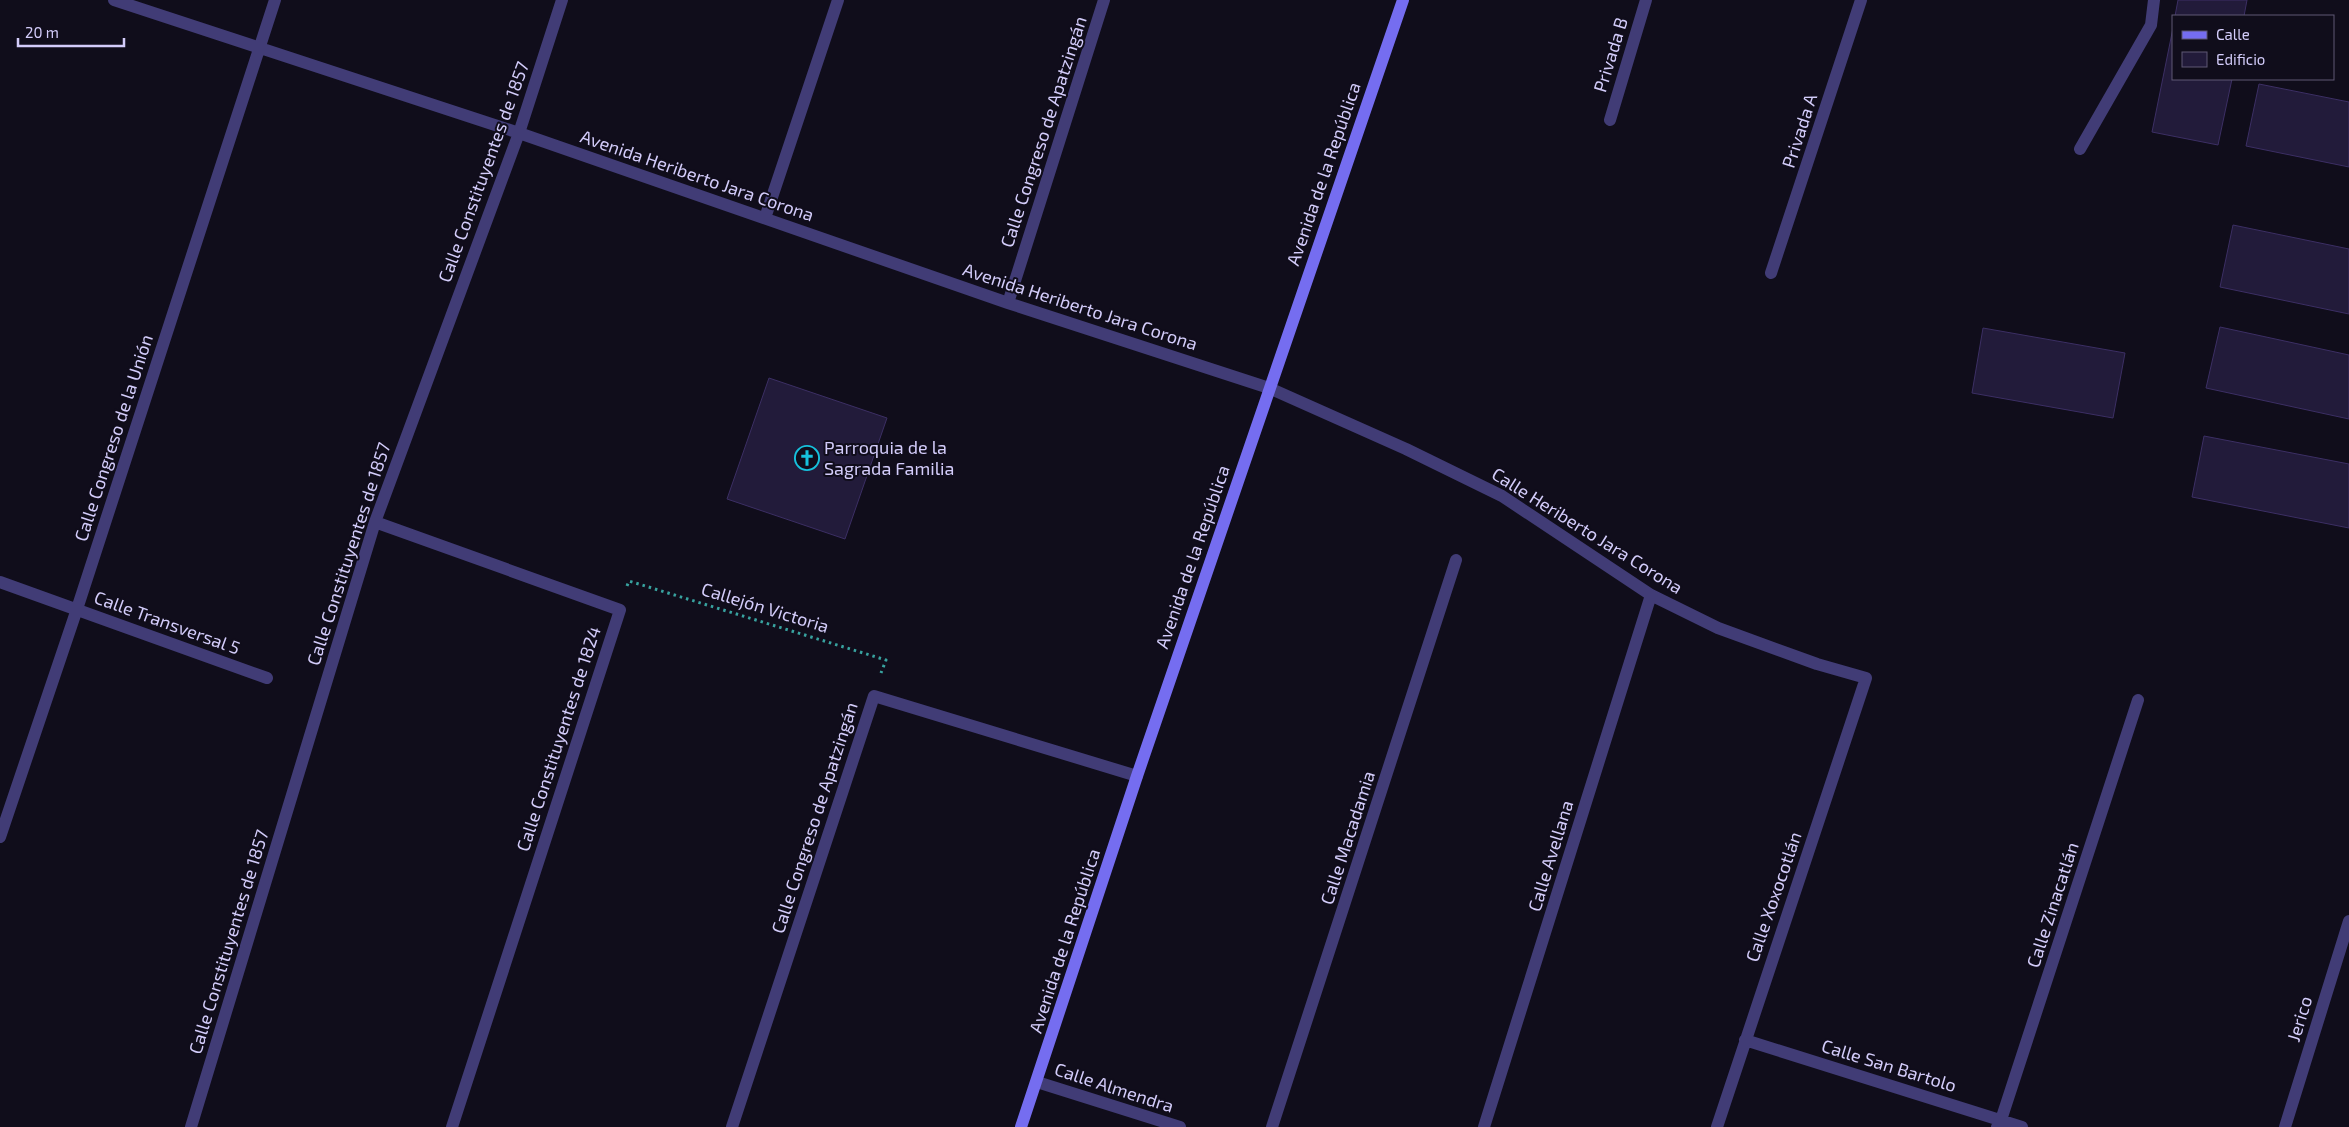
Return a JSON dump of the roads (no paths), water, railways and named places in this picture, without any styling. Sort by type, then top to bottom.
[{"type":"main road","name":"Avenida de la República","points":[[1021,1127],[1137,776],[1402,0]]},
{"type":"street","name":"Avenida Heriberto Jara Corona","points":[[114,0],[519,133],[1008,303],[1269,388]]},
{"type":"street","name":"Calle Congreso de la Unión","points":[[0,837],[77,609],[275,0]]},
{"type":"street","name":"Calle Constituyentes de 1857","points":[[192,1127],[375,522],[519,133],[562,0]]},
{"type":"street","points":[[765,218],[838,0]]},
{"type":"street","name":"Calle Congreso de Apatzingán","points":[[1008,303],[1104,0]]},
{"type":"street","name":"Privada B","points":[[1610,120],[1646,0]]},
{"type":"street","name":"Privada A","points":[[1771,274],[1861,0]]},
{"type":"street","points":[[2080,149],[2152,24],[2154,0]]},
{"type":"street","name":"Calle Heriberto Jara Corona","points":[[1269,388],[1406,449],[1502,496],[1652,596],[1718,628],[1817,664],[1866,678]]},
{"type":"street","name":"Calle Constituyentes de 1824","points":[[375,522],[620,610],[452,1127]]},
{"type":"street","name":"Calle Macadamia","points":[[1272,1127],[1456,560]]},
{"type":"street","name":"Calle Transversal 5","points":[[0,582],[267,678]]},
{"type":"street","name":"Calle Avellana","points":[[1484,1127],[1652,596]]},
{"type":"street","name":"Calle Xoxocotlán","points":[[1716,1127],[1866,678]]},
{"type":"street","name":"Calle Congreso de Apatzingán","points":[[732,1127],[874,696],[1137,776]]},
{"type":"street","name":"Calle Zinacatlán","points":[[1999,1123],[2138,700]]},
{"type":"street","name":"Jerico","points":[[2284,1127],[2349,921]]},
{"type":"street","name":"Calle San Bartolo","points":[[1745,1040],[1999,1123],[2022,1127]]},
{"type":"street","name":"Calle Almendra","points":[[1037,1082],[1180,1127]]},
{"type":"place","name":"Parroquia de la Sagrada Familia","points":[[807,458]]}]
